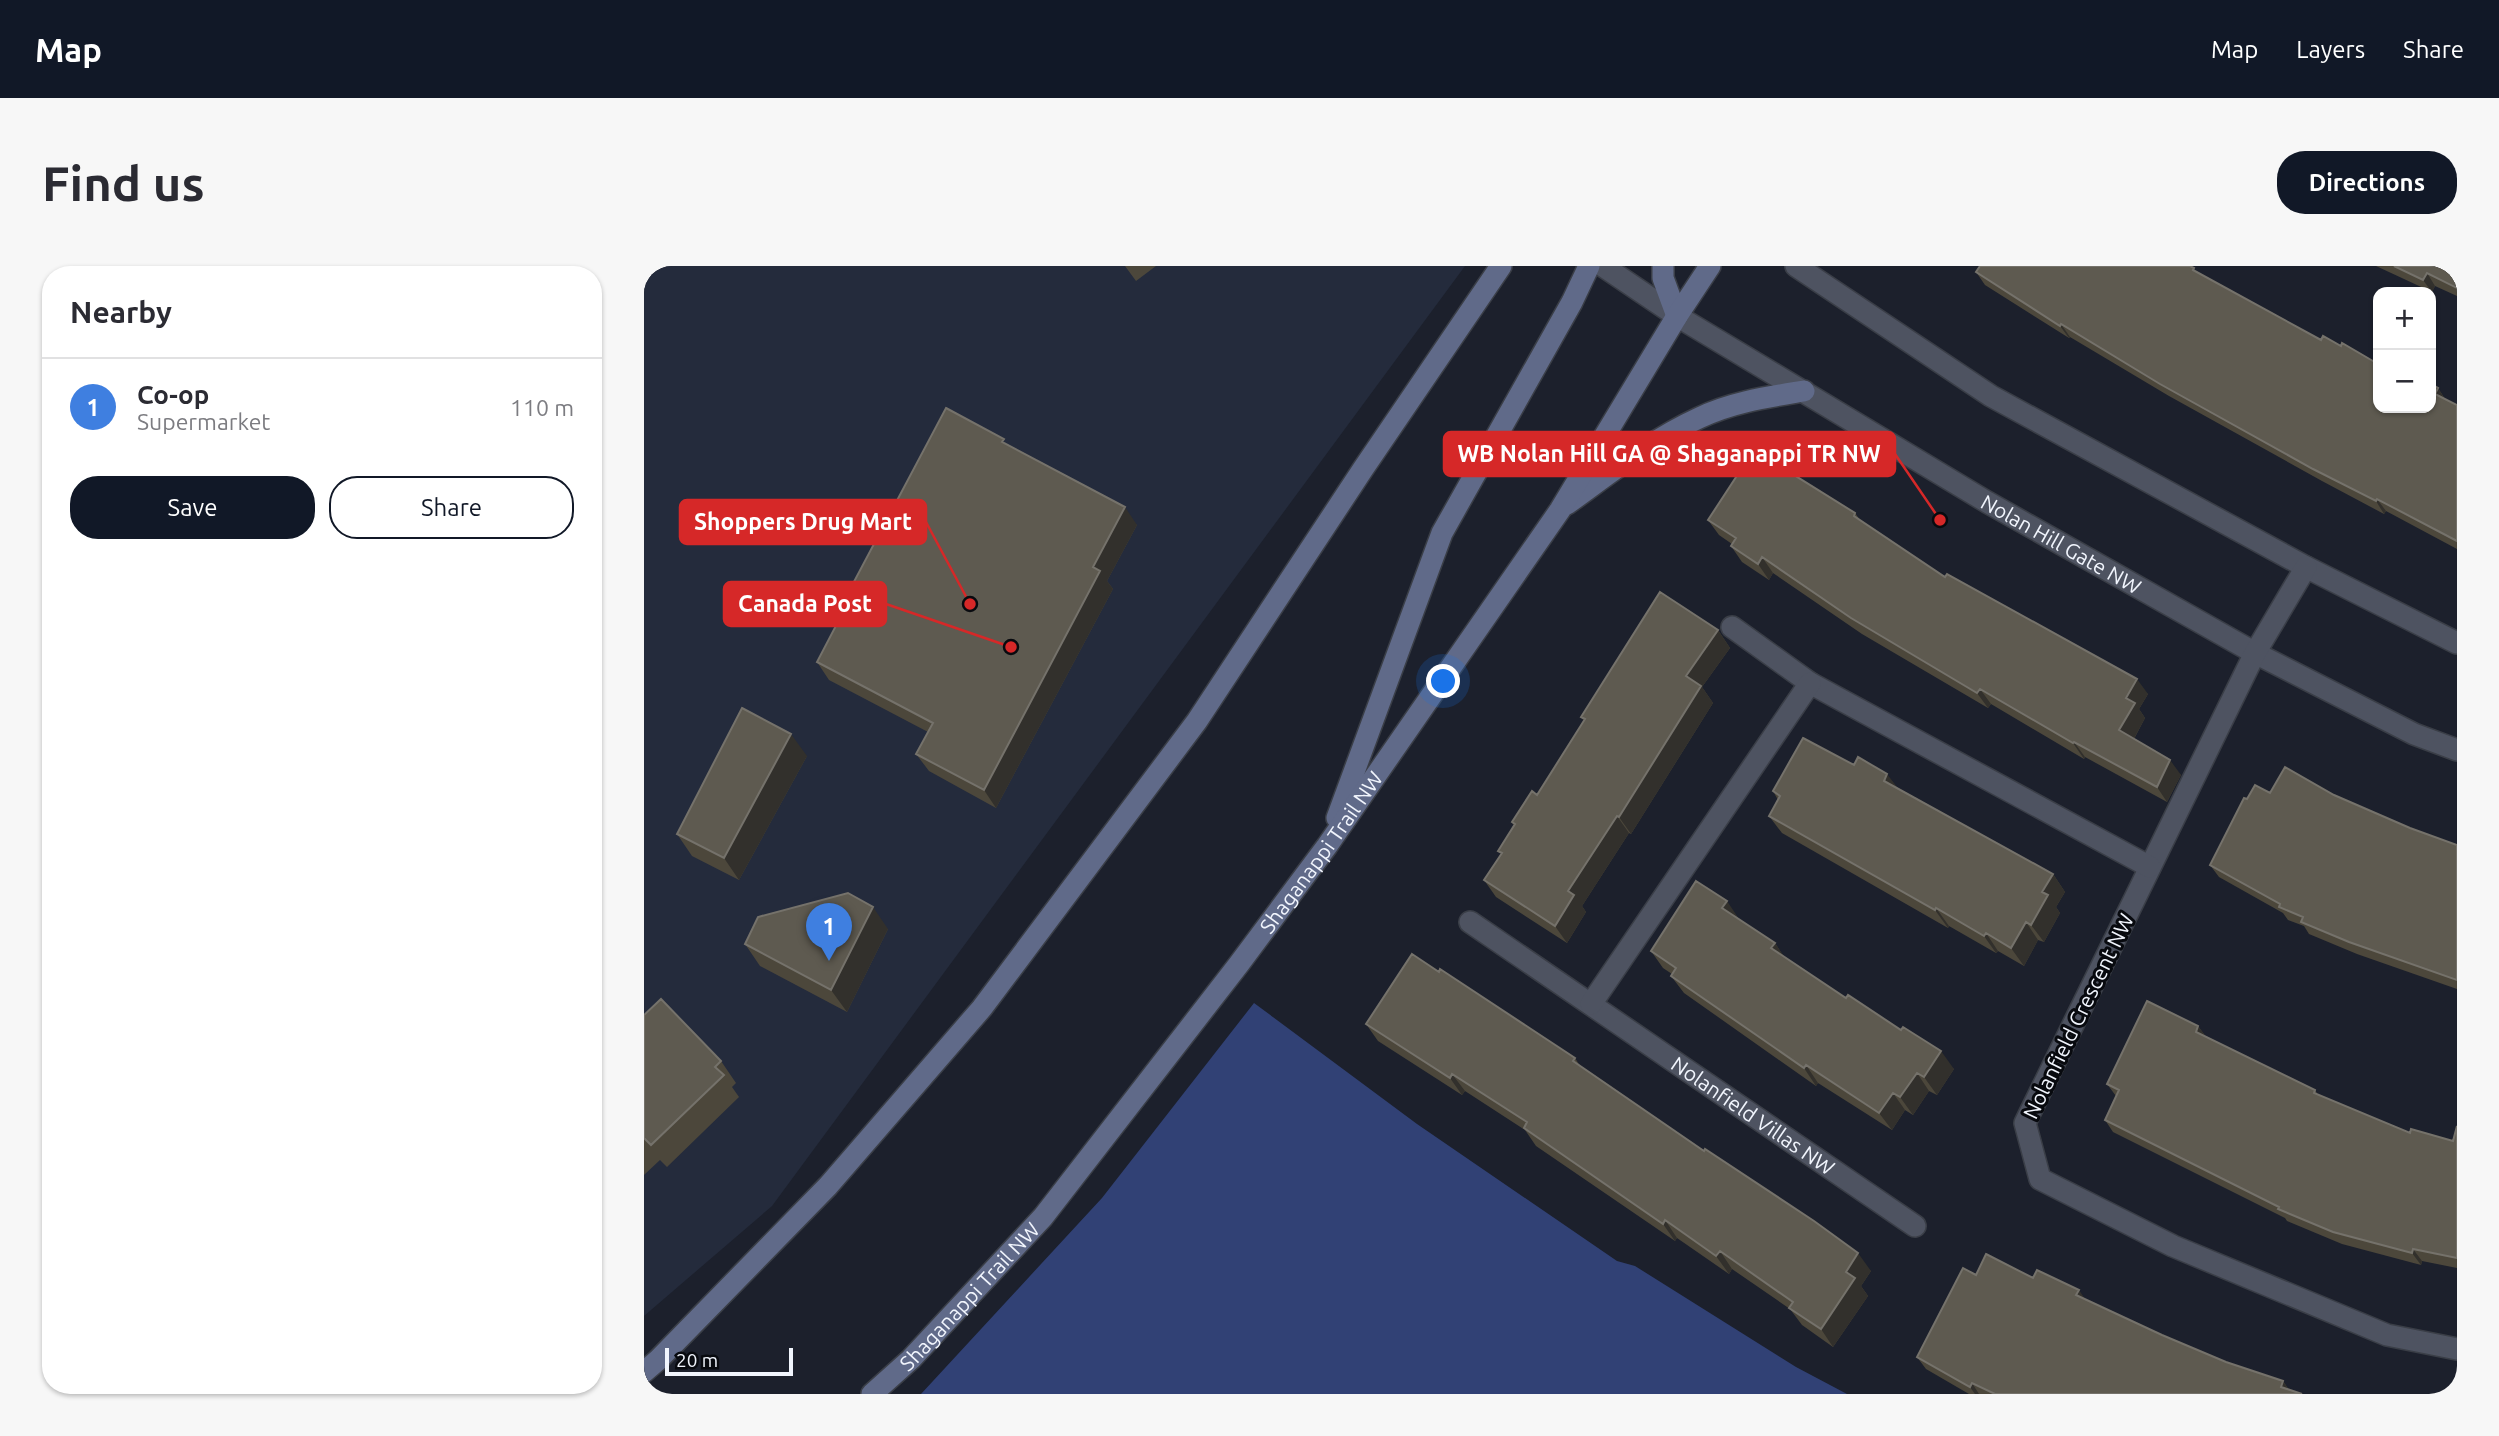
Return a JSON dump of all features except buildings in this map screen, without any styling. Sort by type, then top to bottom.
[{"type":"main road","points":[[644,1372],[659,1360],[828,1186],[982,1008],[1197,721],[1501,266]]},
{"type":"main road","points":[[1327,846],[1442,533],[1572,302],[1589,266]]},
{"type":"main road","points":[[1663,266],[1663,278],[1677,316]]},
{"type":"main road","name":"Shaganappi Trail NW","points":[[872,1394],[911,1359],[1043,1217],[1240,964],[1327,846],[1560,510],[1710,266]]},
{"type":"main road","points":[[1560,510],[1662,437],[1700,417],[1739,403],[1804,391]]},
{"type":"street","name":"Nolan Hill Gate NW","points":[[1603,266],[1677,316],[1987,502],[2255,653],[2414,734],[2457,750]]},
{"type":"street","points":[[1796,266],[1991,396],[2306,567],[2457,643]]},
{"type":"street","name":"Nolanfield Crescent NW","points":[[2306,567],[2255,653],[2025,1123],[2040,1179],[2173,1247],[2386,1335],[2457,1349]]},
{"type":"street","points":[[1732,627],[1810,682],[2150,867]]},
{"type":"street","points":[[1591,1004],[1810,682]]},
{"type":"street","name":"Nolanfield Villas NW","points":[[1470,922],[1916,1226]]},
{"type":"shaded area","points":[[644,266],[1465,266],[772,1206],[644,1316]]},
{"type":"shaded area","points":[[1254,1003],[1417,1124],[1617,1261],[1635,1266],[1796,1367],[1847,1394],[921,1394],[1102,1198]]},
{"type":"place","name":"WB Nolan Hill GA @ Shaganappi TR NW","points":[[1940,520]]},
{"type":"place","name":"Shoppers Drug Mart","points":[[970,604]]},
{"type":"place","name":"Canada Post","points":[[1011,647]]},
{"type":"place","name":"Co-op","points":[[829,961]]}]
